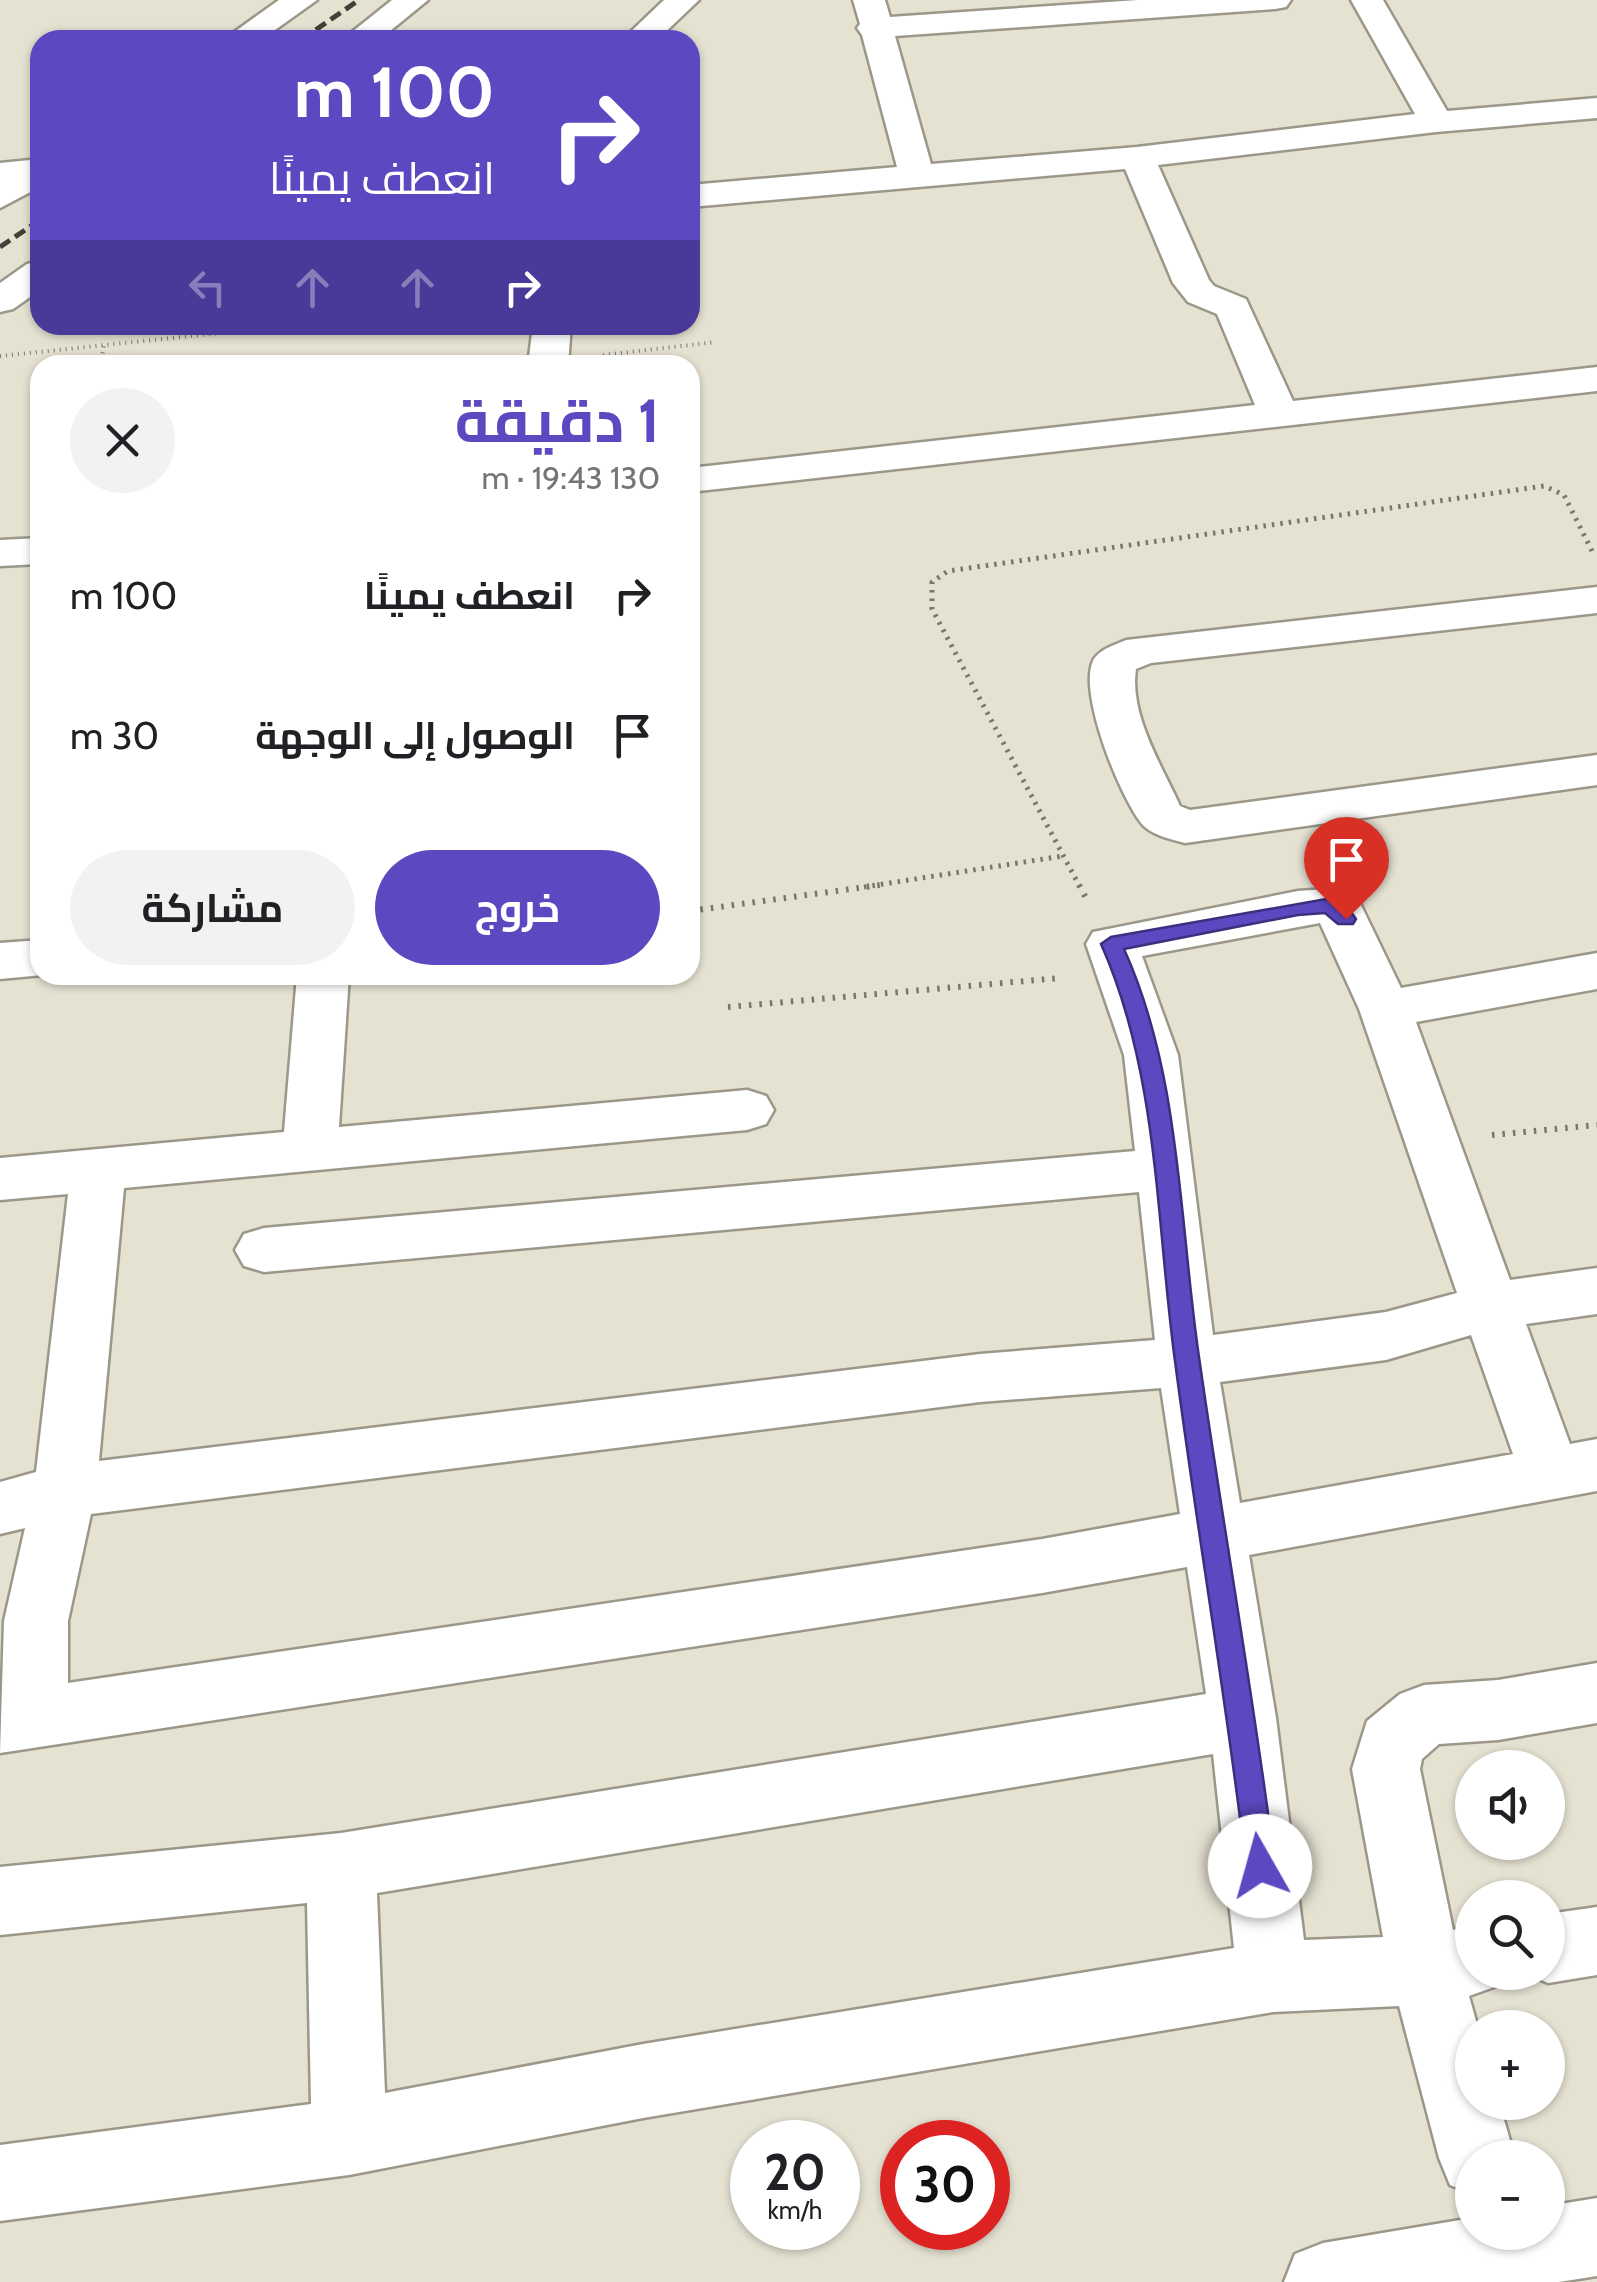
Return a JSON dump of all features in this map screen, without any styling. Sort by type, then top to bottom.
[{"type":"street","points":[[255,30],[301,0]]},
{"type":"street","points":[[372,30],[412,0]]},
{"type":"street","points":[[650,30],[684,0]]},
{"type":"street","points":[[916,176],[871,14],[1275,0]]},
{"type":"street","points":[[1367,0],[1436,122]]},
{"type":"street","points":[[700,195],[1137,157],[1436,122],[1597,108]]},
{"type":"street","points":[[1137,157],[1192,283],[1201,294],[1233,307],[1279,414]]},
{"type":"street","points":[[0,174],[30,172]]},
{"type":"street","points":[[0,198],[30,178]]},
{"type":"street","points":[[0,302],[30,280]]},
{"type":"street","points":[[700,479],[1597,379]]},
{"type":"street","points":[[0,553],[30,552]]},
{"type":"street","points":[[1597,600],[1142,650],[1115,662],[1111,672],[1114,701],[1156,807],[1162,817],[1185,827],[1597,770]]},
{"type":"street","points":[[98,1170],[65,1491],[17,1721],[1215,1537],[1574,1469],[1491,1306],[1384,1008],[1340,911],[1326,906],[1111,944],[1127,980],[1150,1056],[1187,1362],[1215,1537],[1242,1718],[1274,1977]]},
{"type":"street","points":[[0,961],[30,959]]},
{"type":"street","points":[[1384,1008],[1597,971]]},
{"type":"street","points":[[310,1151],[322,985]]},
{"type":"street","points":[[0,1179],[747,1110]]},
{"type":"street","points":[[264,1250],[1165,1169]]},
{"type":"street","points":[[0,1508],[65,1491],[980,1378],[1187,1362],[1386,1336],[1491,1306],[1597,1291]]},
{"type":"street","points":[[1474,2140],[1449,1966],[1386,1768],[1391,1743],[1424,1715],[1498,1710],[1597,1693]]},
{"type":"street","points":[[0,1901],[340,1866],[1056,1752],[1242,1718]]},
{"type":"street","points":[[340,1866],[348,2137]]},
{"type":"street","points":[[1565,1946],[1597,1941]]},
{"type":"street","points":[[0,2183],[348,2137],[643,2081],[1274,1977],[1449,1966]]},
{"type":"street","points":[[1323,2282],[1506,2256],[1597,2237]]},
{"type":"path","points":[[0,356],[205,335]]},
{"type":"path","points":[[550,350],[716,342]]},
{"type":"path","points":[[102,355],[104,346]]},
{"type":"path","points":[[1558,490],[1597,561]]},
{"type":"path","points":[[700,910],[1063,856]]},
{"type":"path","points":[[728,1007],[1058,979],[1088,964],[1111,944]]},
{"type":"path","points":[[1431,1140],[1597,1125]]},
{"type":"railway","points":[[316,30],[359,0]]},
{"type":"railway","points":[[0,247],[30,227]]},
{"type":"route","points":[[1260,1866],[1242,1718],[1187,1362],[1150,1056],[1127,980],[1111,944],[1298,908],[1326,906],[1340,911],[1346,919]]}]
